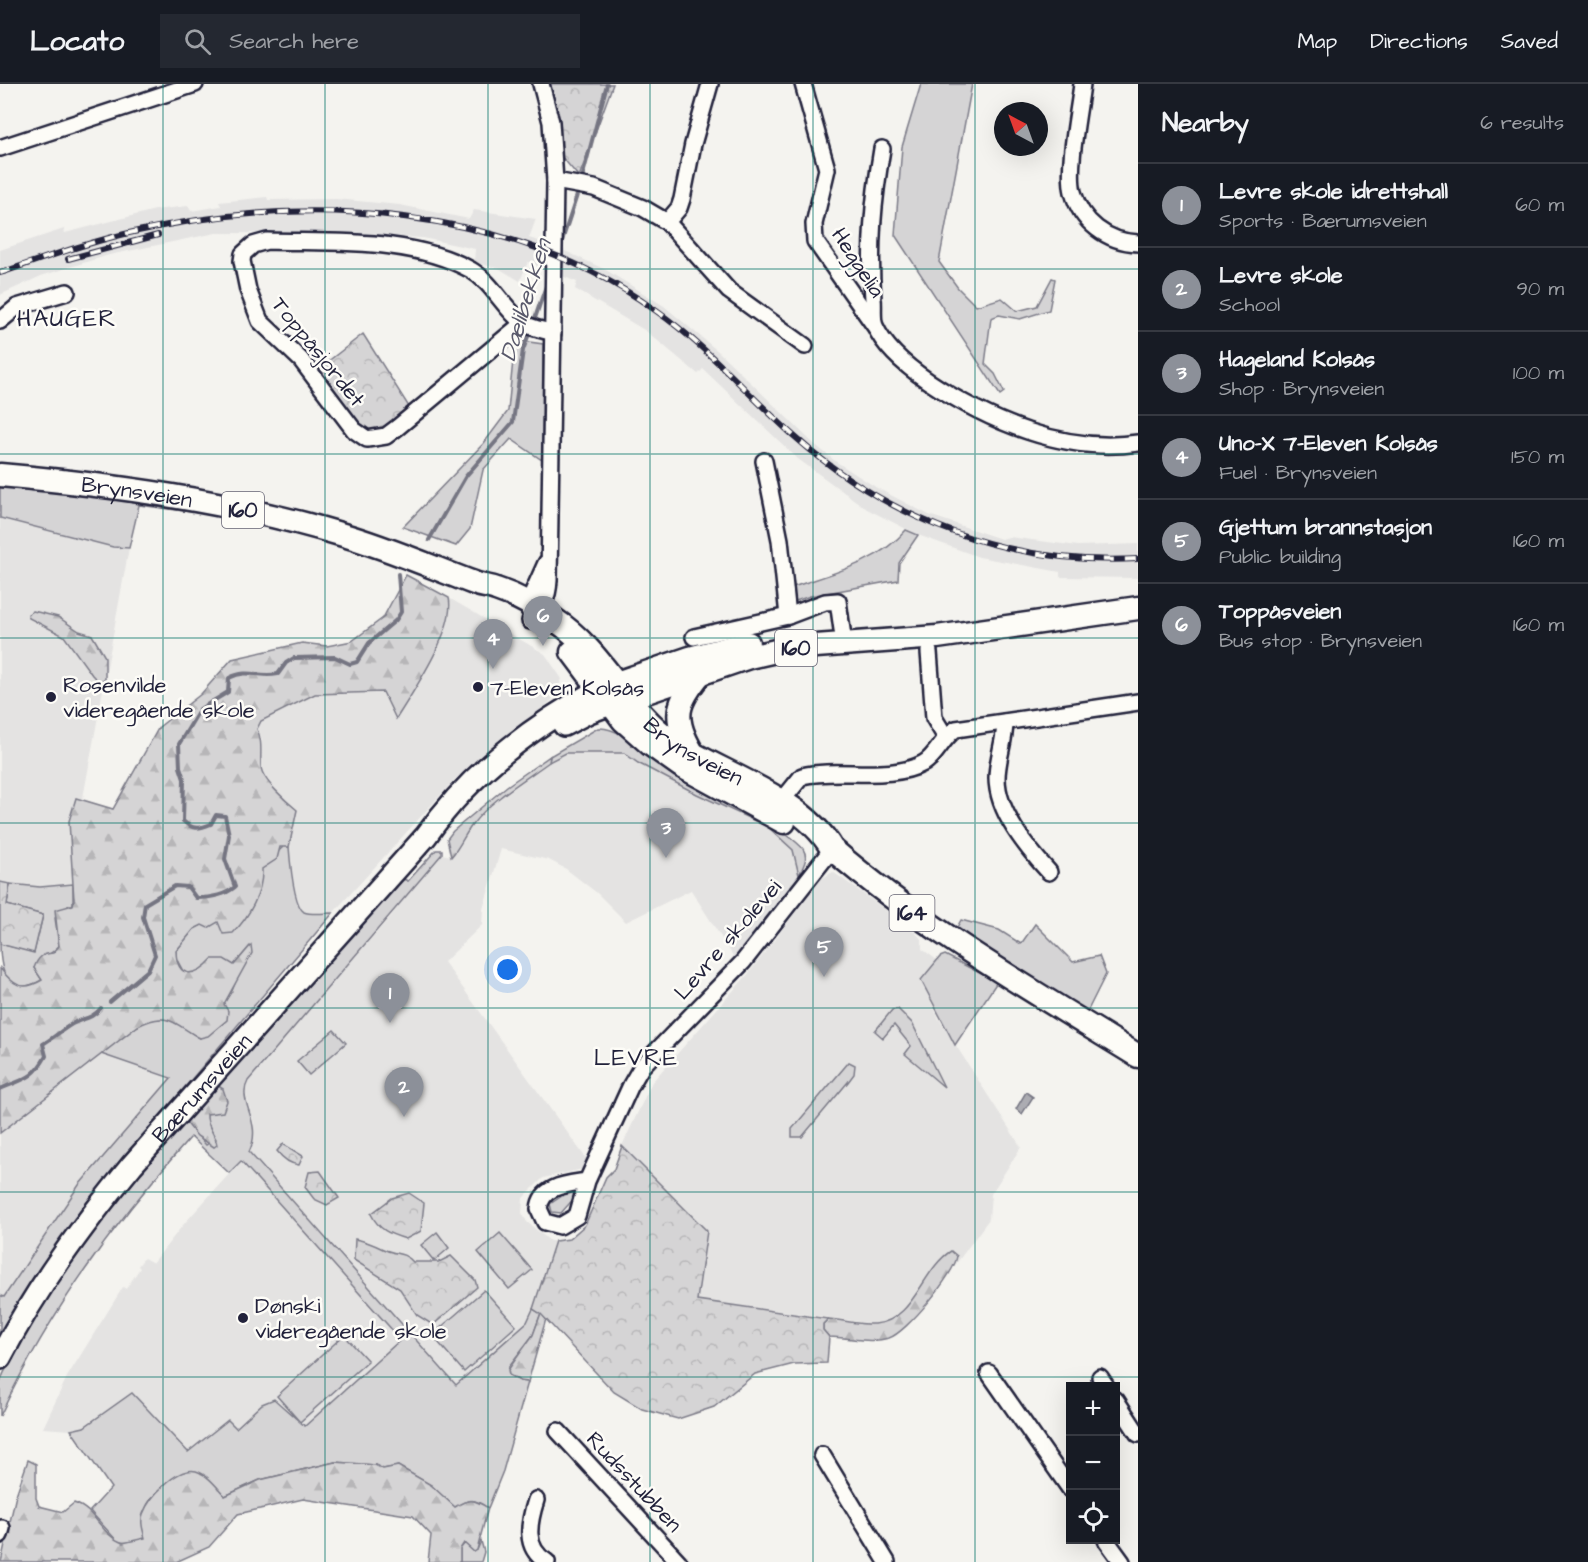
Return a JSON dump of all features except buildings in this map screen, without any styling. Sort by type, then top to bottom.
[{"type":"main road","name":"Brynsveien","points":[[0,476],[116,487],[272,516],[395,551],[476,584],[489,596],[533,612],[546,629],[572,652],[592,675],[657,729],[776,808],[818,844],[832,849],[897,903],[945,937],[1138,1056]]},
{"type":"main road","name":"Bærumsveien","points":[[614,693],[701,673],[749,657],[896,628],[970,631],[1070,620],[1138,608]]},
{"type":"main road","name":"Bærumsveien","points":[[0,1358],[48,1274],[118,1182],[426,836],[520,755],[614,693],[690,658],[738,645],[803,632],[844,637]]},
{"type":"main road","points":[[692,753],[684,738],[678,717],[685,695],[701,673]]},
{"type":"main road","name":"Brynsveien","points":[[614,693],[623,720],[662,754],[776,808]]},
{"type":"street","points":[[0,148],[195,84]]},
{"type":"street","points":[[533,612],[549,593],[550,552],[555,181],[551,122],[541,84]]},
{"type":"street","points":[[667,222],[680,208],[693,144],[710,84]]},
{"type":"street","name":"Heggelia","points":[[803,84],[827,169],[814,224],[815,241],[874,325],[907,367],[979,412],[1034,432],[1098,444],[1138,443]]},
{"type":"street","points":[[1082,84],[1072,173],[1073,191],[1086,216],[1101,233],[1138,243]]},
{"type":"street","points":[[874,325],[872,213],[882,149]]},
{"type":"street","points":[[555,181],[594,188],[643,208],[667,222],[677,229],[729,291],[805,346]]},
{"type":"street","name":"Toppåsjordet","points":[[523,323],[386,436],[367,439],[354,430],[301,360],[260,321],[242,268],[243,254],[253,244],[267,241],[379,246],[426,254],[462,266],[482,278],[523,323],[553,333]]},
{"type":"street","points":[[0,321],[17,307],[67,292]]},
{"type":"street","points":[[764,461],[780,540],[788,616]]},
{"type":"street","points":[[694,637],[788,616],[825,602],[838,601],[844,637]]},
{"type":"street","points":[[929,652],[934,718],[945,736]]},
{"type":"street","points":[[776,808],[802,776],[908,769],[925,763],[945,736],[956,729],[1138,702]]},
{"type":"street","points":[[1005,722],[1005,739],[997,775],[998,793],[1004,808],[1035,856],[1049,872]]},
{"type":"street","name":"Levre skolevei","points":[[587,1181],[631,1084],[642,1066],[743,962],[832,849]]},
{"type":"street","points":[[989,1373],[1066,1482]]},
{"type":"street","points":[[1120,1406],[1138,1434]]},
{"type":"street","name":"Rudsstubben","points":[[558,1431],[679,1562]]},
{"type":"street","points":[[822,1455],[887,1562]]},
{"type":"street","points":[[536,1500],[530,1518],[530,1545],[538,1557],[547,1562]]},
{"type":"street","points":[[1109,1544],[1122,1562]]},
{"type":"shaded area","points":[[267,197],[268,200],[336,199],[400,205],[469,219],[474,210],[536,219],[529,238],[545,243],[545,269],[528,262],[520,281],[500,269],[474,262],[475,249],[423,238],[345,234],[216,233],[109,255],[41,276],[0,295],[0,250],[64,229],[65,233],[155,210],[188,206],[191,211],[221,206],[219,202]]},
{"type":"shaded area","points":[[563,250],[606,270],[664,306],[720,353],[813,443],[835,461],[877,488],[929,515],[1001,539],[1009,537],[1078,546],[1138,544],[1138,578],[1060,577],[1060,572],[979,557],[918,535],[867,509],[798,459],[703,369],[698,374],[646,331],[575,289],[577,282],[562,276]]},
{"type":"shaded area","name":"Rosenvilde videregående skole","points":[[0,518],[129,548],[83,798],[76,798],[69,821],[73,884],[40,887],[0,882]]},
{"type":"shaded area","points":[[449,598],[545,654],[562,679],[552,700],[455,779],[333,913],[307,913],[301,910],[297,901],[290,861],[289,847],[296,810],[281,797],[261,770],[262,740],[257,729],[261,721],[315,694],[383,692],[396,718],[423,677],[446,627],[451,607]]},
{"type":"shaded area","points":[[617,751],[697,794],[768,827],[793,850],[799,875],[735,959],[691,890],[626,922],[597,893],[566,869],[549,860],[501,849],[483,909],[482,925],[444,962],[588,1161],[583,1169],[543,1178],[523,1198],[522,1213],[527,1222],[550,1241],[555,1241],[538,1298],[527,1322],[456,1385],[410,1333],[305,1426],[262,1404],[236,1429],[228,1421],[188,1452],[132,1393],[84,1427],[71,1430],[43,1428],[67,1377],[123,1287],[126,1289],[140,1268],[138,1266],[144,1258],[153,1263],[183,1225],[249,1152],[254,1123],[244,1088],[260,1065],[391,916],[414,885],[442,854],[451,856],[460,846],[472,825],[495,802],[549,762],[566,753]]},
{"type":"shaded area","points":[[833,872],[912,929],[922,940],[922,949],[937,960],[921,980],[939,1019],[1021,1147],[991,1194],[989,1219],[956,1264],[957,1256],[943,1256],[902,1311],[888,1321],[874,1324],[696,1300],[699,1280],[622,1146],[652,1082],[749,973],[821,879]]},
{"type":"shaded area","points":[[101,1054],[172,1078],[79,1185],[4,1297],[0,1295],[0,1133]]},
{"type":"shaded area","points":[[1026,1092],[1033,1097],[1022,1114],[1016,1109]]},
{"type":"green space","points":[[549,84],[613,84],[579,177],[562,157]]},
{"type":"green space","points":[[921,84],[972,84],[939,262],[958,288],[976,306],[1002,298],[1017,311],[1037,306],[1052,278],[1055,279],[1049,310],[1020,319],[999,315],[991,318],[985,364],[995,374],[1004,392],[1000,395],[895,235],[902,147]]},
{"type":"green space","points":[[363,334],[411,410],[376,436],[361,429],[317,370]]},
{"type":"green space","points":[[515,340],[543,344],[542,460],[511,439],[483,470],[470,529],[456,546],[403,527],[484,443],[508,411]]},
{"type":"green space","points":[[0,483],[73,490],[229,517],[139,505],[129,548],[113,547],[0,518]]},
{"type":"green space","points":[[906,530],[918,535],[899,563],[898,580],[810,596],[790,603],[790,588],[868,559],[894,542]]},
{"type":"green space","points":[[406,575],[449,598],[449,611],[440,643],[396,719],[383,692],[315,694],[261,721],[257,729],[261,743],[262,772],[287,802],[297,810],[289,847],[280,847],[277,859],[262,869],[262,878],[254,904],[233,933],[223,934],[218,922],[208,928],[202,925],[194,929],[176,951],[180,967],[189,973],[200,969],[212,959],[224,959],[234,965],[251,945],[252,953],[224,1004],[228,1011],[227,1020],[208,1036],[200,1038],[164,1019],[148,1021],[138,1026],[0,1133],[0,968],[9,979],[18,985],[35,984],[42,980],[34,968],[37,961],[43,955],[53,953],[59,946],[55,910],[73,905],[74,900],[69,821],[76,798],[113,809],[159,727],[201,694],[232,659],[302,643],[327,646],[352,641],[383,618]]},
{"type":"green space","points":[[33,611],[58,617],[79,631],[92,635],[105,657],[105,680],[97,680],[92,675],[64,636],[29,618],[28,614]]},
{"type":"green space","points":[[598,728],[616,732],[665,766],[779,829],[803,849],[805,862],[799,875],[793,850],[768,827],[697,794],[638,763],[624,753],[566,753],[549,762],[550,756]]},
{"type":"green space","points":[[550,756],[549,762],[508,791],[480,816],[451,857],[447,839],[453,831],[507,786]]},
{"type":"green space","points":[[284,846],[289,847],[293,882],[301,908],[307,913],[333,913],[82,1208],[0,1335],[0,1295],[4,1297],[79,1185],[171,1078],[101,1054],[134,1028],[162,1018],[175,1021],[200,1038],[232,991],[250,946],[234,965],[191,974],[183,971],[176,958],[176,951],[194,929],[202,925]]},
{"type":"green space","points":[[436,850],[442,850],[442,854],[248,1081],[245,1097],[253,1131],[253,1141],[249,1152],[456,1385],[527,1322],[533,1309],[541,1313],[533,1335],[509,1366],[509,1375],[520,1381],[528,1382],[503,1471],[488,1508],[472,1500],[455,1508],[431,1485],[398,1466],[383,1469],[375,1465],[335,1462],[260,1480],[225,1496],[208,1479],[184,1473],[151,1498],[144,1515],[145,1538],[133,1543],[118,1542],[90,1511],[111,1488],[71,1430],[84,1427],[132,1393],[188,1452],[228,1420],[236,1428],[262,1404],[274,1399],[305,1426],[399,1341],[394,1332],[241,1161],[229,1173],[191,1137],[136,1202],[85,1269],[40,1340],[0,1416],[0,1384],[5,1370],[51,1288],[115,1197],[162,1144],[186,1122],[206,1145],[216,1139],[206,1122],[207,1113],[213,1113],[223,1089],[218,1086],[401,878],[408,881]]},
{"type":"green space","points":[[0,882],[10,884],[7,905],[43,915],[34,953],[0,944]]},
{"type":"green space","points":[[10,884],[40,887],[73,884],[73,905],[69,905],[55,918],[59,946],[34,968],[42,980],[30,985],[14,985],[8,980],[2,965],[0,944],[34,952],[43,915],[7,905]]},
{"type":"green space","points":[[961,920],[999,930],[1021,944],[1035,924],[1073,962],[1099,956],[1106,974],[1087,1012],[955,931]]},
{"type":"green space","points":[[945,955],[997,982],[955,1045],[921,980],[940,957]]},
{"type":"green space","points":[[898,1009],[912,1023],[944,1087],[905,1054],[911,1046],[894,1025],[883,1038],[875,1031],[892,1010]]},
{"type":"green space","points":[[334,1030],[346,1043],[309,1075],[297,1061]]},
{"type":"green space","points":[[849,1062],[855,1065],[854,1074],[848,1082],[802,1137],[792,1137],[792,1129]]},
{"type":"green space","points":[[218,1086],[223,1089],[227,1101],[223,1112],[207,1114],[217,1145],[214,1147],[197,1136],[186,1122]]},
{"type":"green space","points":[[283,1144],[303,1156],[299,1165],[287,1161],[277,1151]]},
{"type":"green space","points":[[622,1146],[707,1231],[697,1300],[828,1319],[823,1324],[823,1330],[829,1337],[827,1363],[794,1364],[755,1374],[714,1407],[678,1419],[642,1409],[614,1392],[541,1314],[533,1309],[555,1241],[569,1239],[585,1225],[606,1177],[614,1169]]},
{"type":"green space","points":[[320,1171],[339,1198],[327,1205],[314,1199],[305,1187],[309,1172]]},
{"type":"green space","points":[[571,1190],[577,1190],[577,1195],[561,1213],[552,1212],[550,1204]]},
{"type":"green space","points":[[409,1193],[424,1203],[421,1231],[406,1239],[385,1231],[371,1214],[392,1198]]},
{"type":"green space","points":[[437,1232],[449,1248],[434,1261],[421,1245]]},
{"type":"green space","points":[[500,1233],[532,1270],[509,1289],[478,1252]]},
{"type":"green space","points":[[355,1239],[402,1255],[413,1262],[439,1262],[451,1256],[475,1280],[477,1287],[433,1325],[417,1315],[400,1289],[354,1260]]},
{"type":"green space","points":[[951,1251],[957,1256],[948,1276],[929,1302],[897,1334],[882,1340],[867,1340],[829,1337],[823,1330],[823,1324],[828,1319],[870,1324],[888,1321],[909,1304],[932,1270]]},
{"type":"green space","points":[[484,1290],[516,1326],[464,1372],[432,1335]]},
{"type":"green space","points":[[541,1313],[546,1319],[528,1382],[520,1381],[509,1375],[508,1370],[533,1335]]},
{"type":"green space","points":[[344,1335],[368,1361],[300,1422],[277,1396]]},
{"type":"green space","points":[[28,1460],[36,1464],[36,1498],[39,1506],[63,1512],[74,1503],[82,1506],[110,1535],[123,1543],[145,1538],[142,1520],[146,1507],[164,1485],[188,1471],[196,1471],[204,1475],[225,1496],[260,1480],[335,1462],[375,1465],[383,1469],[398,1466],[431,1485],[455,1507],[472,1501],[488,1508],[477,1550],[474,1552],[464,1543],[460,1549],[460,1562],[428,1562],[431,1535],[413,1516],[303,1499],[238,1514],[209,1547],[176,1562],[1,1562],[16,1495]]},
{"type":"green space","points":[[481,1541],[484,1552],[481,1562],[460,1562],[460,1549],[465,1543],[477,1550]]},
{"type":"waterway","name":"Dælibekken","points":[[581,182],[607,84]]},
{"type":"waterway","name":"Dælibekken","points":[[561,244],[579,189]]},
{"type":"waterway","name":"Dælibekken","points":[[533,324],[547,283]]},
{"type":"waterway","name":"Dælibekken","points":[[429,540],[466,476],[513,422],[523,350],[530,331]]},
{"type":"waterway","name":"Dælibekken","points":[[110,1002],[148,970],[155,955],[143,917],[145,904],[175,886],[188,887],[196,898],[217,896],[235,887],[225,859],[229,835],[225,816],[216,815],[211,824],[200,828],[190,826],[183,821],[184,779],[180,767],[179,744],[200,709],[228,692],[229,678],[236,675],[278,674],[286,663],[294,658],[335,657],[350,664],[357,662],[369,643],[396,620],[401,612],[398,574]]},
{"type":"waterway","name":"Dælibekken","points":[[0,1089],[32,1075],[46,1056],[43,1044],[72,1024],[90,1017],[101,1008]]},
{"type":"railway","points":[[0,273],[120,235],[203,219],[270,213],[338,212],[406,217],[473,229],[537,248],[598,275],[655,310],[692,339],[794,436],[831,466],[870,492],[911,514],[954,532],[998,546],[1044,555],[1090,559],[1138,559]]},
{"type":"railway","points":[[68,259],[158,235]]},
{"type":"place","name":"Toppåsveien","points":[[543,646]]},
{"type":"place","name":"Uno-X 7-Eleven Kolsås","points":[[493,669]]},
{"type":"place","name":"7-Eleven Kolsås","points":[[478,687]]},
{"type":"place","name":"Rosenvilde videregående skole","points":[[51,697]]},
{"type":"place","name":"Hageland Kolsås","points":[[666,858]]},
{"type":"place","name":"Gjettum brannstasjon","points":[[824,977]]},
{"type":"place","name":"Levre skole idrettshall","points":[[390,1023]]},
{"type":"place","name":"Levre skole","points":[[404,1117]]},
{"type":"place","name":"Dønski videregående skole","points":[[243,1318]]},
{"type":"district","name":"HAUGER","points":[[67,318]]},
{"type":"district","name":"LEVRE","points":[[636,1057]]}]
